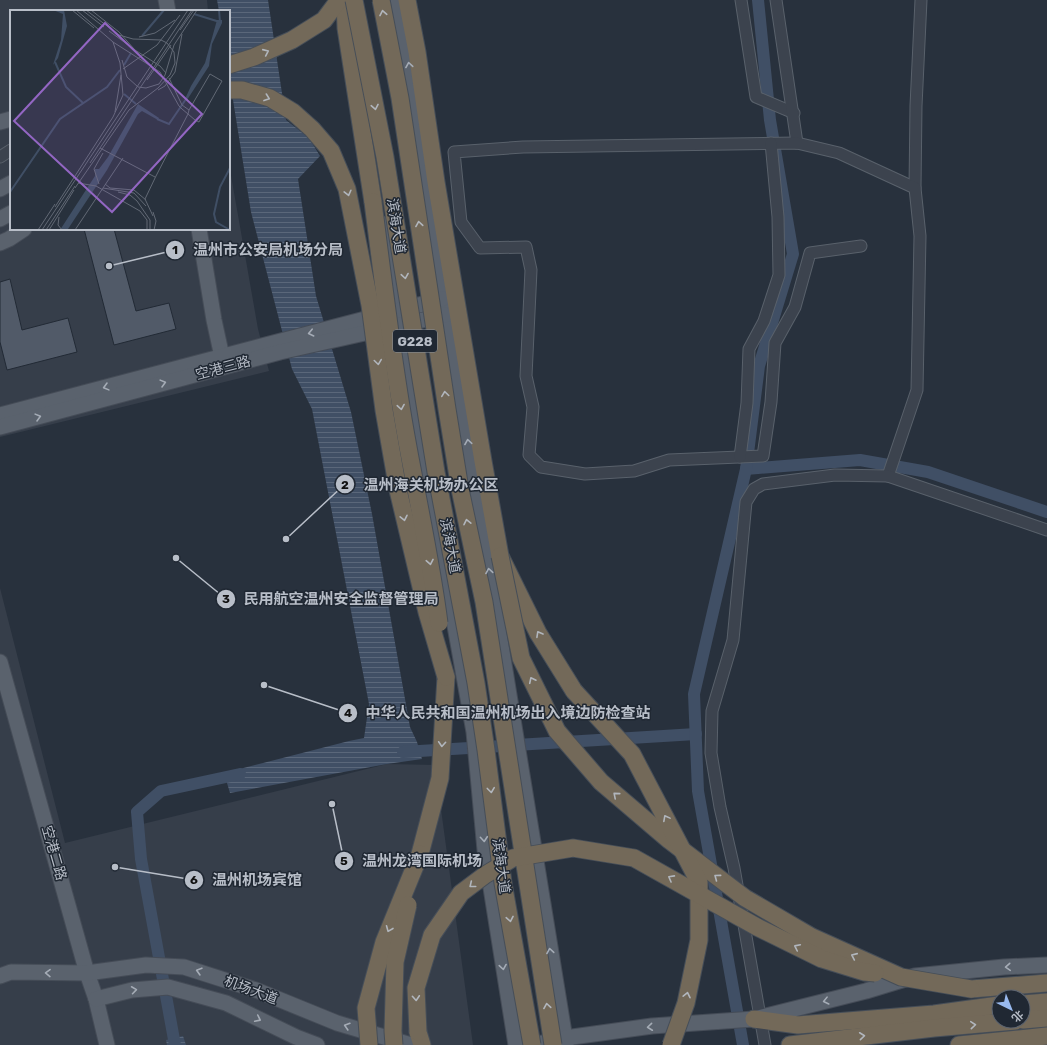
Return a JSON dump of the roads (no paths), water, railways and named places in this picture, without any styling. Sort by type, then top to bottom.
[{"type":"highway","points":[[230,64],[254,57],[292,40],[324,20],[339,0]]},
{"type":"highway","points":[[345,0],[346,28],[372,194],[390,334],[406,434],[435,589],[446,677],[440,778],[420,854],[395,962],[394,1045]]},
{"type":"highway","name":"滨海大道","points":[[354,0],[385,156],[436,472],[476,683],[503,883],[533,1045]]},
{"type":"highway","name":"滨海大道","points":[[381,0],[400,98],[460,489],[484,602],[561,1043]]},
{"type":"highway","points":[[407,0],[417,52],[436,182],[500,556],[521,658],[557,731],[601,782],[669,840],[745,898],[812,937],[901,977]]},
{"type":"highway","points":[[230,90],[242,90],[270,98],[293,112],[331,151],[348,189],[370,305],[384,410],[398,490],[427,612],[446,677]]},
{"type":"highway","points":[[500,556],[538,633],[574,692],[632,754],[699,882],[699,940],[686,1003],[671,1045]]},
{"type":"highway","points":[[422,1045],[418,1032],[416,988],[432,935],[461,893],[485,874],[513,858],[573,848],[634,858],[757,927],[822,959],[864,972],[971,989],[1047,983]]},
{"type":"highway","points":[[369,1045],[366,1008],[384,942],[420,854]]},
{"type":"highway","points":[[1031,1003],[1047,1002]]},
{"type":"highway","points":[[750,1019],[798,1025],[824,1024],[934,1014],[991,1006]]},
{"type":"highway","points":[[1031,1019],[1047,1018]]},
{"type":"highway","points":[[790,1045],[934,1028],[991,1023]]},
{"type":"highway","points":[[966,1044],[1047,1036]]},
{"type":"main road","points":[[166,0],[168,10]]},
{"type":"main road","points":[[345,0],[399,317],[474,732],[485,850],[516,1045]]},
{"type":"main road","points":[[398,0],[447,314],[521,769],[561,1043]]},
{"type":"main road","points":[[0,122],[10,119]]},
{"type":"main road","points":[[0,189],[10,184]]},
{"type":"main road","points":[[0,207],[10,203]]},
{"type":"main road","points":[[0,219],[10,214]]},
{"type":"main road","points":[[0,243],[22,230]]},
{"type":"main road","points":[[199,230],[223,362]]},
{"type":"main road","name":"空港三路","points":[[0,427],[280,346],[399,317],[445,298]]},
{"type":"main road","name":"空港三路","points":[[399,317],[447,314]]},
{"type":"main road","name":"空港三路","points":[[0,415],[223,362]]},
{"type":"main road","name":"空港二路","points":[[0,662],[87,973],[96,1000],[107,1045]]},
{"type":"main road","name":"机场大道","points":[[0,976],[11,972],[87,973],[146,965],[184,967],[256,990],[337,1023],[411,1045]]},
{"type":"main road","points":[[533,1045],[561,1043],[652,1026],[750,1019],[866,991],[915,976],[1004,967],[1047,965]]},
{"type":"main road","name":"机场大道","points":[[96,1000],[132,990],[168,987],[226,1003],[296,1037],[317,1045]]},
{"type":"street","points":[[741,0],[756,97],[794,113]]},
{"type":"street","points":[[776,0],[794,113],[797,143]]},
{"type":"street","points":[[888,476],[917,390],[920,236],[915,188],[916,106],[921,0]]},
{"type":"street","points":[[745,456],[749,350],[764,321],[779,275],[775,143]]},
{"type":"street","points":[[861,246],[810,253],[795,307],[774,343],[771,402],[763,456],[669,460],[634,470],[585,474],[541,468],[529,455],[533,407],[526,376],[531,270],[526,247],[480,248],[461,222],[454,152],[523,147],[797,143],[839,153],[915,188]]},
{"type":"street","points":[[0,157],[10,151]]},
{"type":"street","points":[[765,1045],[734,868],[720,807],[711,753],[712,711],[732,640],[746,502],[754,489],[763,484],[835,475],[888,476],[1047,530]]},
{"type":"water","points":[[217,0],[268,0],[286,120],[309,138],[320,156],[298,179],[316,296],[351,412],[372,514],[410,727],[417,742],[422,759],[230,793],[224,773],[364,738],[369,704],[312,409],[292,369],[251,212],[230,81],[230,10],[219,10]]},
{"type":"water","points":[[183,1036],[186,1045],[167,1045],[166,1040]]},
{"type":"waterway","points":[[743,1045],[698,791],[694,694],[746,469],[759,366],[793,254],[770,120],[758,0]]},
{"type":"waterway","points":[[746,469],[860,460],[928,472],[1047,512]]},
{"type":"waterway","points":[[403,752],[696,734]]},
{"type":"waterway","points":[[175,1045],[141,859],[137,812],[161,791],[240,774]]},
{"type":"place","name":"温州市公安局机场分局","points":[[109,266]]},
{"type":"place","name":"温州海关机场办公区","points":[[286,539]]},
{"type":"place","name":"民用航空温州安全监督管理局","points":[[176,558]]},
{"type":"place","name":"中华人民共和国温州机场出入境边防检查站","points":[[264,685]]},
{"type":"place","name":"温州龙湾国际机场","points":[[332,804]]},
{"type":"place","name":"温州机场宾馆","points":[[115,867]]}]
